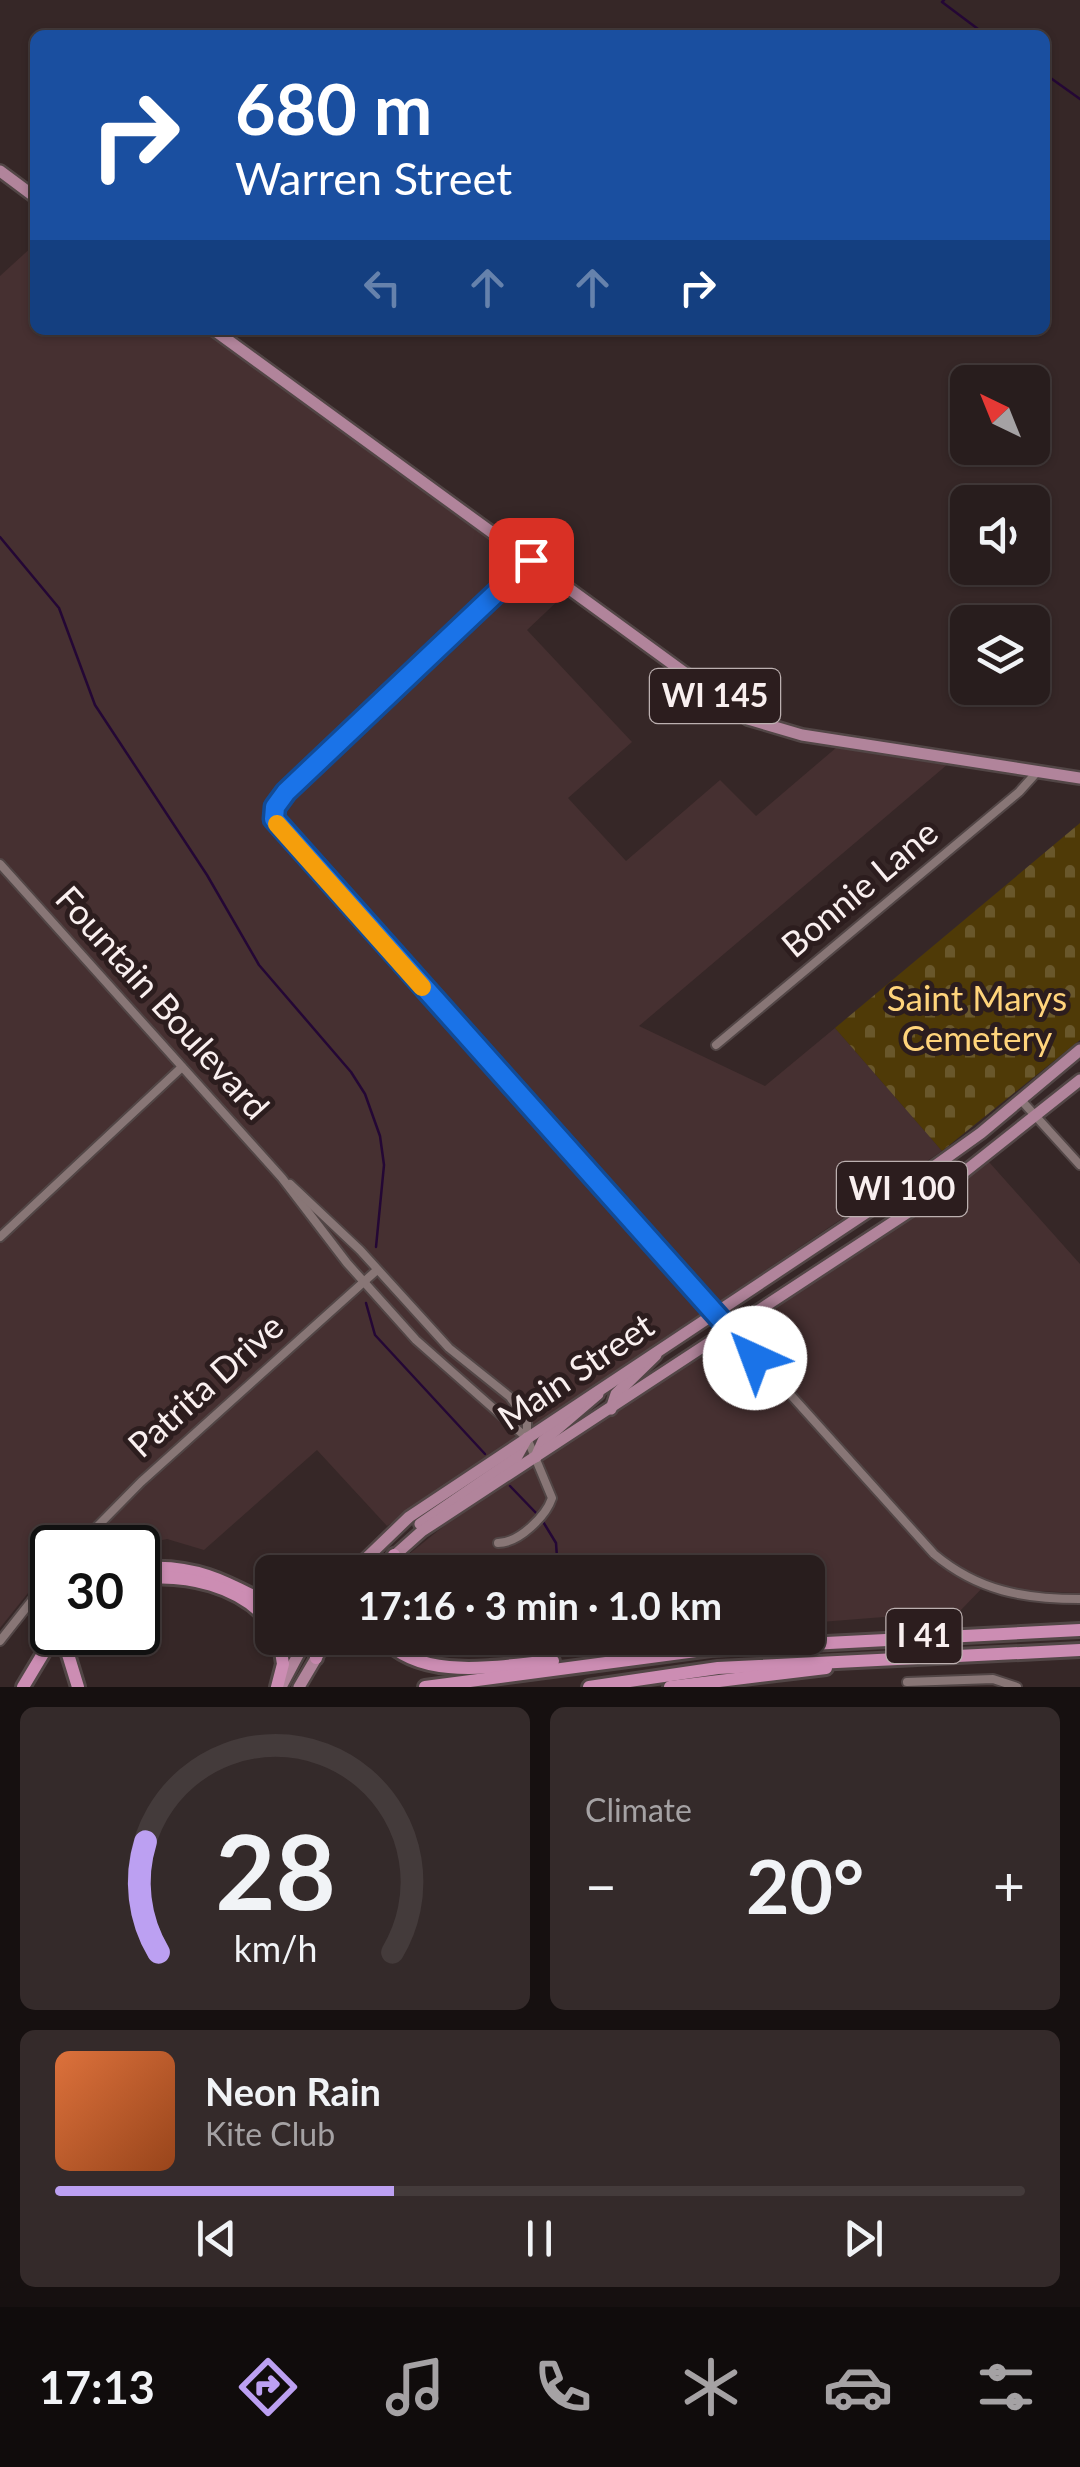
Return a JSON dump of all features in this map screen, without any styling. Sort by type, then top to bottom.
[{"type":"highway","name":"WI 100","points":[[395,1555],[398,1551]]},
{"type":"highway","points":[[160,1570],[189,1569],[216,1576],[255,1596]]},
{"type":"highway","points":[[160,1577],[199,1580],[255,1609]]},
{"type":"highway","name":"I 41","points":[[424,1687],[621,1659],[875,1638],[1080,1630]]},
{"type":"highway","name":"I 41","points":[[589,1687],[718,1668],[878,1657],[1080,1650]]},
{"type":"highway","points":[[24,1687],[43,1655]]},
{"type":"highway","points":[[67,1655],[78,1687]]},
{"type":"highway","points":[[279,1687],[282,1655]]},
{"type":"highway","points":[[407,1655],[448,1666],[621,1659]]},
{"type":"highway","points":[[670,1687],[820,1670],[878,1657]]},
{"type":"main road","points":[[0,171],[30,193]]},
{"type":"main road","name":"WI 145","points":[[221,335],[754,722],[802,735],[1080,778]]},
{"type":"main road","name":"Main Street","points":[[369,1555],[408,1518],[885,1200],[1021,1100],[1080,1050]]},
{"type":"main road","name":"Main Street","points":[[394,1555],[898,1218],[1037,1117],[1080,1080]]},
{"type":"main road","points":[[885,1200],[898,1218]]},
{"type":"main road","points":[[611,1409],[616,1394],[662,1347]]},
{"type":"main road","points":[[536,1457],[543,1442],[576,1418],[606,1384]]},
{"type":"main road","points":[[398,1551],[417,1526],[520,1454],[527,1438]]},
{"type":"main road","points":[[279,1687],[297,1655]]},
{"type":"main road","points":[[300,1687],[318,1655]]},
{"type":"street","points":[[531,560],[286,792],[274,816],[295,846],[914,1534],[954,1570],[987,1587],[1024,1597],[1080,1599]]},
{"type":"street","name":"Bonnie Lane","points":[[716,1045],[1019,792],[1036,772]]},
{"type":"street","name":"Fountain Boulevard","points":[[0,864],[282,1178],[364,1282],[428,1352],[527,1438]]},
{"type":"street","points":[[0,1237],[182,1067]]},
{"type":"street","points":[[1021,1100],[1080,1165]]},
{"type":"street","name":"Fountain Boulevard","points":[[282,1178],[377,1270],[448,1348],[510,1397],[527,1421],[527,1438]]},
{"type":"street","name":"Patrita Drive","points":[[99,1525],[377,1270]]},
{"type":"street","points":[[498,1543],[509,1543],[546,1512],[551,1490],[527,1438]]},
{"type":"street","points":[[0,1641],[30,1603]]},
{"type":"street","points":[[907,1682],[993,1679],[1017,1687]]},
{"type":"shaded area","points":[[30,249],[30,335],[211,335],[564,595],[527,630],[632,742],[568,798],[626,861],[720,780],[756,816],[837,747],[948,764],[639,1026],[765,1086],[835,1028],[942,1151],[387,1526],[317,1450],[204,1550],[160,1541],[160,1525],[30,1525],[30,1590],[0,1628],[0,276]]},
{"type":"shaded area","points":[[989,1162],[1080,1264],[1080,1593],[1017,1590],[989,1581],[960,1611],[825,1622],[825,1555],[408,1555],[450,1521]]},
{"type":"green space","name":"Saint Marys Cemetery","points":[[1080,823],[1080,1040],[942,1151],[835,1028]]},
{"type":"waterway","points":[[944,0],[979,30]]},
{"type":"waterway","points":[[1050,78],[1080,99]]},
{"type":"waterway","points":[[0,537],[59,608],[95,705],[207,875],[259,965],[351,1072],[365,1094],[380,1136],[384,1165],[376,1247]]},
{"type":"waterway","points":[[366,1303],[375,1335],[485,1454]]},
{"type":"waterway","points":[[510,1486],[537,1514]]},
{"type":"waterway","points":[[542,1520],[556,1543],[557,1555]]},
{"type":"slow traffic","points":[[277,824],[422,987]]},
{"type":"route","points":[[531,560],[286,792],[275,807],[274,819],[755,1358]]}]
